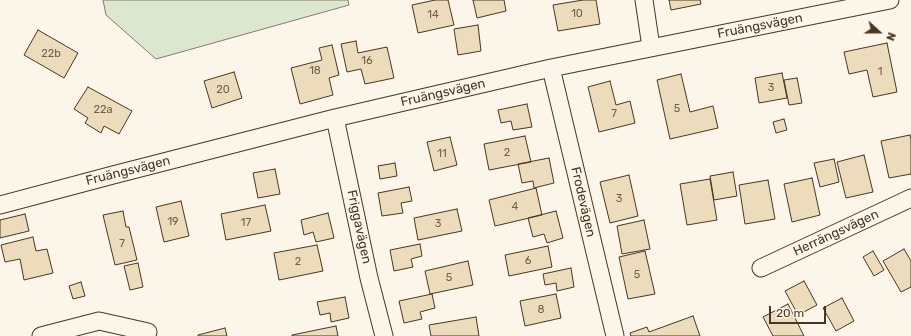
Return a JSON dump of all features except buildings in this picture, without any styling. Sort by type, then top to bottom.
[{"type":"street","points":[[644,0],[652,48]]},
{"type":"street","name":"Fruängsvägen","points":[[0,205],[335,118],[550,68],[890,0]]},
{"type":"street","name":"Frodevägen","points":[[550,68],[615,336]]},
{"type":"street","name":"Friggavägen","points":[[335,118],[384,336]]},
{"type":"street","name":"Herrängsvägen","points":[[761,268],[911,198]]},
{"type":"street","points":[[41,336],[99,322],[148,332]]},
{"type":"green space","points":[[103,0],[348,0],[349,5],[156,59],[106,15]]}]
